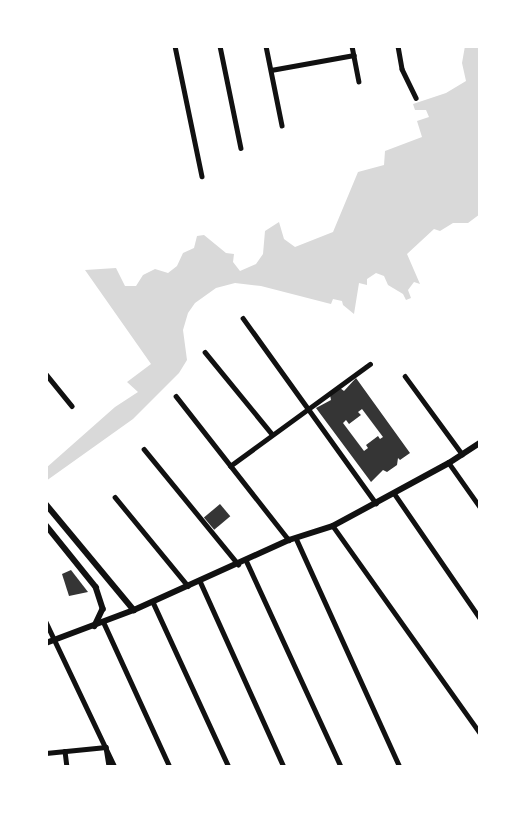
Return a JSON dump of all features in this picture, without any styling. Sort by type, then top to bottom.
[{"type":"street","points":[[176,46],[202,176]]},
{"type":"street","points":[[220,46],[241,148]]},
{"type":"street","points":[[266,46],[282,125]]},
{"type":"street","points":[[352,46],[359,81]]},
{"type":"street","points":[[398,46],[402,69],[416,98]]},
{"type":"street","points":[[271,70],[354,55]]},
{"type":"street","points":[[243,318],[309,406],[376,502]]},
{"type":"street","points":[[205,352],[272,434]]},
{"type":"street","points":[[230,466],[309,406],[370,364]]},
{"type":"street","points":[[46,374],[72,406]]},
{"type":"street","points":[[406,376],[462,454]]},
{"type":"street","points":[[176,396],[289,540]]},
{"type":"street","points":[[46,642],[104,623],[289,540],[333,526],[449,463],[480,443]]},
{"type":"street","points":[[144,449],[238,564]]},
{"type":"street","points":[[449,463],[480,507]]},
{"type":"street","points":[[394,493],[480,618]]},
{"type":"street","points":[[115,497],[188,586]]},
{"type":"street","points":[[46,504],[134,610]]},
{"type":"street","points":[[46,525],[96,587],[103,609],[95,626]]},
{"type":"street","points":[[333,526],[480,733]]},
{"type":"street","points":[[296,538],[400,767]]},
{"type":"street","points":[[246,560],[341,767]]},
{"type":"street","points":[[200,581],[284,767]]},
{"type":"street","points":[[153,602],[229,767]]},
{"type":"street","points":[[46,622],[115,767]]},
{"type":"street","points":[[104,623],[170,767]]},
{"type":"street","points":[[46,754],[106,747]]},
{"type":"street","points":[[106,747],[108,767]]},
{"type":"street","points":[[65,751],[67,767]]},
{"type":"shaded area","points":[[465,46],[480,46],[480,214],[468,223],[453,223],[440,231],[434,229],[407,254],[420,284],[414,282],[408,290],[411,298],[406,300],[403,294],[388,285],[384,276],[376,273],[367,279],[367,285],[359,283],[354,314],[343,305],[342,301],[333,299],[331,304],[261,286],[235,283],[216,288],[195,303],[188,313],[183,330],[187,360],[179,373],[133,419],[46,481],[46,468],[115,407],[138,392],[127,382],[151,364],[85,270],[116,268],[125,286],[136,286],[143,275],[155,269],[168,273],[177,266],[183,253],[194,248],[197,236],[204,235],[226,253],[234,254],[233,262],[240,271],[256,264],[263,254],[265,231],[279,222],[284,239],[295,247],[333,232],[358,172],[384,165],[385,151],[422,137],[417,121],[429,117],[426,110],[415,110],[413,104],[446,93],[466,81],[462,63]]},
{"type":"building","points":[[356,378],[410,453],[400,460],[398,458],[397,465],[387,472],[383,470],[371,482],[316,408],[331,400],[330,395],[340,388],[344,391]],"holes":[[[362,409],[383,437],[380,439],[378,436],[366,445],[368,448],[364,451],[343,423],[346,420],[349,424],[361,415],[358,412]]]},
{"type":"building","points":[[220,504],[230,516],[214,530],[204,517]]},
{"type":"building","points":[[71,570],[88,592],[69,596],[62,574]]}]
